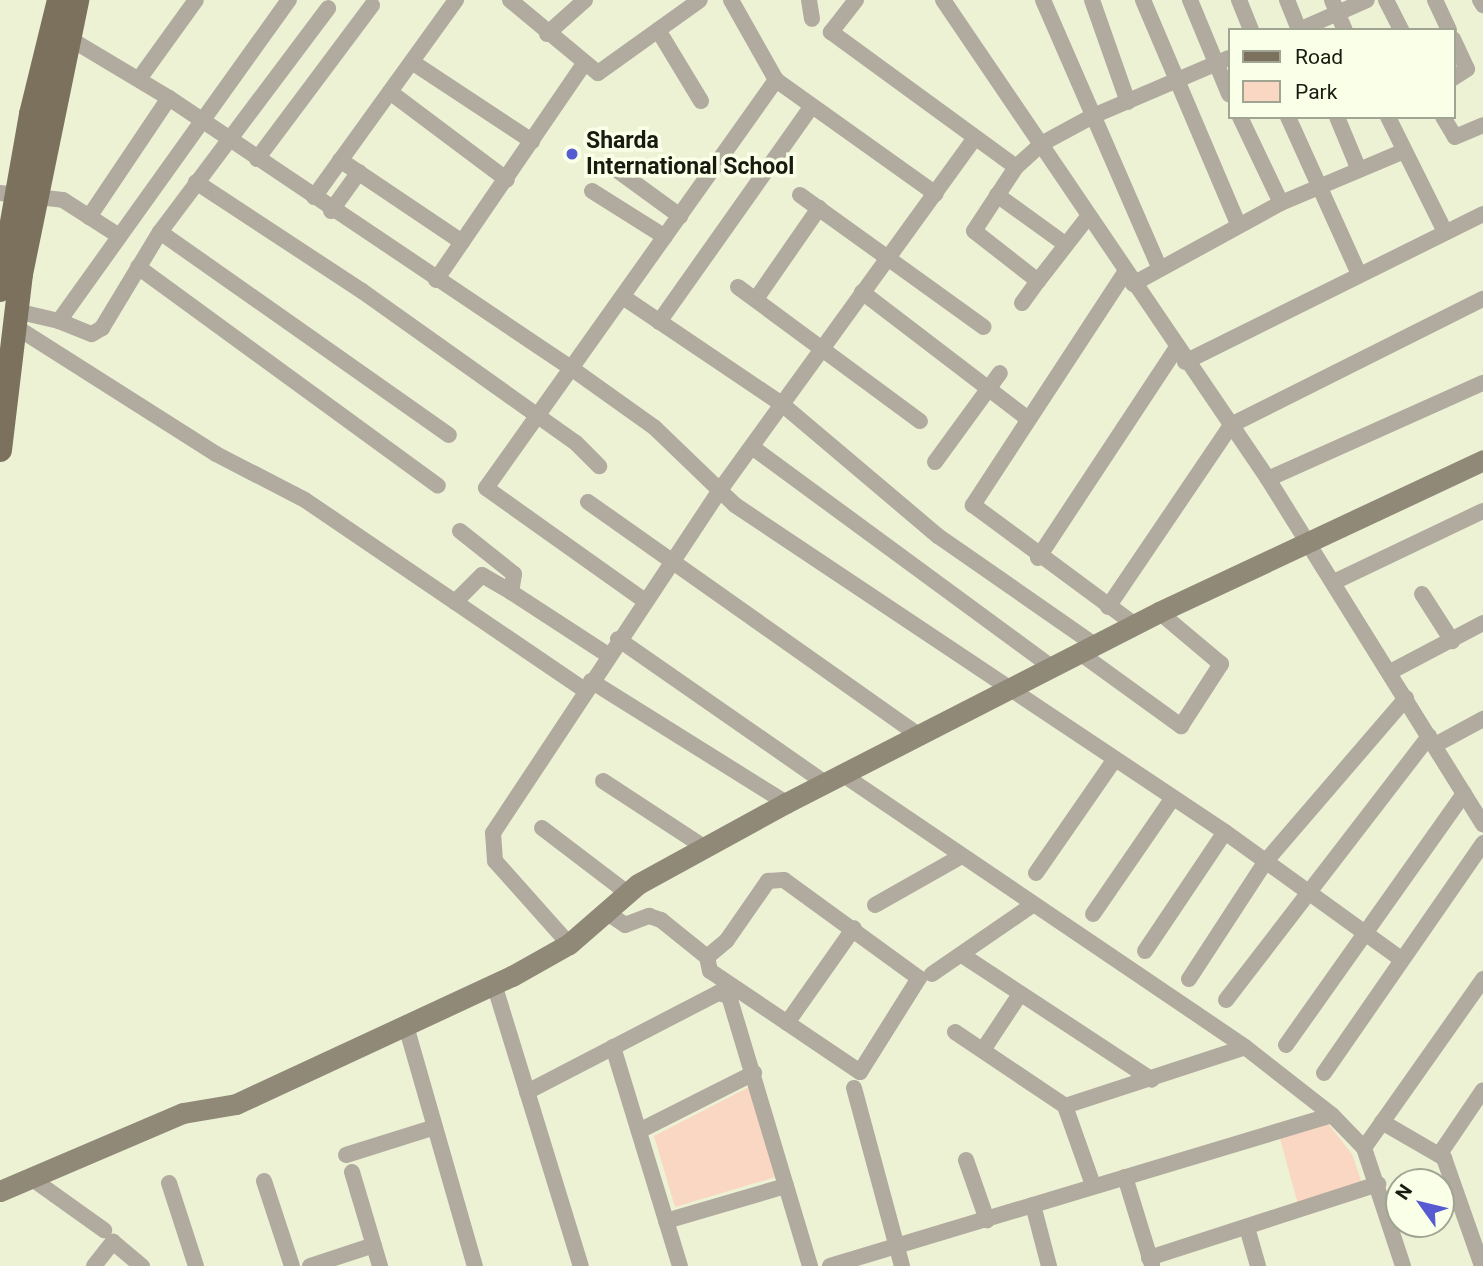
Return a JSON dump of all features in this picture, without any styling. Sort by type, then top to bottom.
[{"type":"main road","points":[[0,290],[2,260],[58,33],[59,0]]},
{"type":"main road","points":[[58,33],[77,0]]},
{"type":"main road","points":[[0,450],[16,319],[18,194]]},
{"type":"street","points":[[139,79],[196,0]]},
{"type":"street","points":[[59,320],[116,234],[289,0]]},
{"type":"street","points":[[314,197],[456,0]]},
{"type":"street","points":[[510,0],[547,34],[598,73],[611,69],[700,0]]},
{"type":"street","points":[[547,34],[585,0]]},
{"type":"street","points":[[731,0],[776,80],[810,109],[936,194]]},
{"type":"street","points":[[809,0],[811,19]]},
{"type":"street","points":[[856,0],[831,32],[1016,167]]},
{"type":"street","points":[[943,0],[1042,143],[1087,218],[1268,479],[1392,671],[1483,824]]},
{"type":"street","points":[[1043,0],[1159,267]]},
{"type":"street","points":[[1092,0],[1128,102]]},
{"type":"street","points":[[1143,0],[1175,83],[1238,224]]},
{"type":"street","points":[[1190,0],[1222,61],[1228,89]]},
{"type":"street","points":[[1239,0],[1250,28]]},
{"type":"street","points":[[1287,0],[1298,28]]},
{"type":"street","points":[[1302,28],[1335,7],[1367,0]]},
{"type":"street","points":[[1386,0],[1400,28]]},
{"type":"street","points":[[1435,0],[1448,28]]},
{"type":"street","points":[[1480,0],[1483,5]]},
{"type":"street","points":[[257,159],[372,5]]},
{"type":"street","points":[[1335,7],[1344,28]]},
{"type":"street","points":[[16,319],[59,320],[97,332],[160,232],[328,8]]},
{"type":"street","points":[[658,30],[701,101]]},
{"type":"street","points":[[58,33],[169,98],[331,211],[571,368],[655,428],[720,490],[1113,762],[1225,832],[1401,959]]},
{"type":"street","points":[[1455,43],[1467,69],[1455,77]]},
{"type":"street","points":[[1038,281],[975,235],[1016,167],[1042,143],[1093,116],[1222,61]]},
{"type":"street","points":[[412,62],[532,141]]},
{"type":"street","points":[[436,280],[584,64]]},
{"type":"street","points":[[645,601],[486,488],[533,415],[623,298],[776,80]]},
{"type":"street","points":[[390,92],[507,180]]},
{"type":"street","points":[[89,217],[169,98]]},
{"type":"street","points":[[659,322],[810,109]]},
{"type":"street","points":[[1241,119],[1280,203]]},
{"type":"street","points":[[1289,119],[1359,274]]},
{"type":"street","points":[[1338,119],[1359,170]]},
{"type":"street","points":[[1389,119],[1444,230]]},
{"type":"street","points":[[1444,119],[1455,137],[1483,125]]},
{"type":"street","points":[[569,944],[495,861],[489,846],[618,639],[720,490],[975,138]]},
{"type":"street","points":[[1135,625],[1038,558],[972,505],[1027,418],[1129,277],[1159,267],[1280,203],[1404,151]]},
{"type":"street","points":[[340,160],[462,242]]},
{"type":"street","points":[[610,166],[680,216]]},
{"type":"street","points":[[331,211],[359,172]]},
{"type":"street","points":[[196,182],[533,415],[599,466]]},
{"type":"street","points":[[592,191],[665,237]]},
{"type":"street","points":[[18,194],[63,200],[116,234]]},
{"type":"street","points":[[800,195],[984,327]]},
{"type":"street","points":[[997,195],[1065,244]]},
{"type":"street","points":[[756,299],[819,208]]},
{"type":"street","points":[[1038,558],[1181,354],[1359,274],[1444,230],[1483,214]]},
{"type":"street","points":[[1022,303],[1087,218]]},
{"type":"street","points":[[160,232],[449,435]]},
{"type":"street","points":[[138,267],[438,486]]},
{"type":"street","points":[[738,287],[920,421]]},
{"type":"street","points":[[862,292],[1027,418]]},
{"type":"street","points":[[623,298],[783,405],[938,536],[1087,649],[1181,726],[1221,664],[1159,612]]},
{"type":"street","points":[[1108,607],[1231,425],[1483,299]]},
{"type":"street","points":[[16,319],[216,454],[304,500],[455,602],[589,686],[786,803]]},
{"type":"street","points":[[934,462],[1000,373]]},
{"type":"street","points":[[1268,479],[1483,383]]},
{"type":"street","points":[[752,447],[1051,667]]},
{"type":"street","points":[[0,1191],[183,1113],[236,1104],[494,984],[569,944],[626,892],[786,803],[1159,612],[1483,460]]},
{"type":"street","points":[[588,502],[918,735]]},
{"type":"street","points":[[1334,582],[1483,511]]},
{"type":"street","points":[[460,531],[514,574],[511,592]]},
{"type":"street","points":[[455,602],[482,575],[608,655]]},
{"type":"street","points":[[1422,594],[1452,641]]},
{"type":"street","points":[[1392,671],[1483,623]]},
{"type":"street","points":[[618,639],[960,857],[1245,1047],[1332,1115],[1364,1149],[1378,1184],[1402,1266]]},
{"type":"street","points":[[1189,979],[1266,861],[1406,698]]},
{"type":"street","points":[[1226,1000],[1308,890],[1432,740],[1483,719]]},
{"type":"street","points":[[1036,873],[1113,762]]},
{"type":"street","points":[[603,782],[706,849]]},
{"type":"street","points":[[1286,1045],[1464,794]]},
{"type":"street","points":[[1093,914],[1172,799]]},
{"type":"street","points":[[542,828],[626,892]]},
{"type":"street","points":[[1145,951],[1225,832]]},
{"type":"street","points":[[1324,1073],[1483,843]]},
{"type":"street","points":[[875,905],[960,857]]},
{"type":"street","points":[[606,912],[625,925],[649,916],[661,920],[707,957],[710,971],[860,1072],[919,978],[854,928],[774,878],[707,957]]},
{"type":"street","points":[[932,974],[1031,906]]},
{"type":"street","points":[[787,1023],[854,928]]},
{"type":"street","points":[[962,955],[1152,1080]]},
{"type":"street","points":[[1364,1149],[1483,979]]},
{"type":"street","points":[[494,984],[581,1266]]},
{"type":"street","points":[[527,1092],[722,993],[732,1000],[810,1266]]},
{"type":"street","points":[[982,1050],[1020,994]]},
{"type":"street","points":[[406,1026],[475,1266]]},
{"type":"street","points":[[955,1032],[1065,1106],[1093,1185]]},
{"type":"street","points":[[613,1047],[680,1266]]},
{"type":"street","points":[[1065,1106],[1152,1080],[1245,1047]]},
{"type":"street","points":[[639,1131],[754,1073]]},
{"type":"street","points":[[854,1088],[902,1266]]},
{"type":"street","points":[[1439,1155],[1483,1090]]},
{"type":"street","points":[[830,1266],[1332,1115]]},
{"type":"street","points":[[1382,1122],[1439,1155],[1478,1241],[1482,1266]]},
{"type":"street","points":[[346,1156],[435,1127]]},
{"type":"street","points":[[967,1160],[986,1220]]},
{"type":"street","points":[[352,1172],[380,1266]]},
{"type":"street","points":[[1125,1177],[1151,1262],[1248,1231],[1378,1184]]},
{"type":"street","points":[[30,1178],[104,1230]]},
{"type":"street","points":[[264,1181],[292,1266]]},
{"type":"street","points":[[169,1183],[197,1266]]},
{"type":"street","points":[[666,1221],[786,1186]]},
{"type":"street","points":[[1032,1205],[1049,1266]]},
{"type":"street","points":[[1248,1231],[1258,1266]]},
{"type":"street","points":[[94,1266],[113,1242],[142,1266]]},
{"type":"street","points":[[310,1266],[374,1245]]},
{"type":"green space","points":[[749,1087],[776,1177],[675,1207],[654,1136]]},
{"type":"green space","points":[[1326,1121],[1352,1154],[1364,1189],[1299,1208],[1279,1135]]},
{"type":"place","name":"Sharda International School","points":[[572,154]]}]
